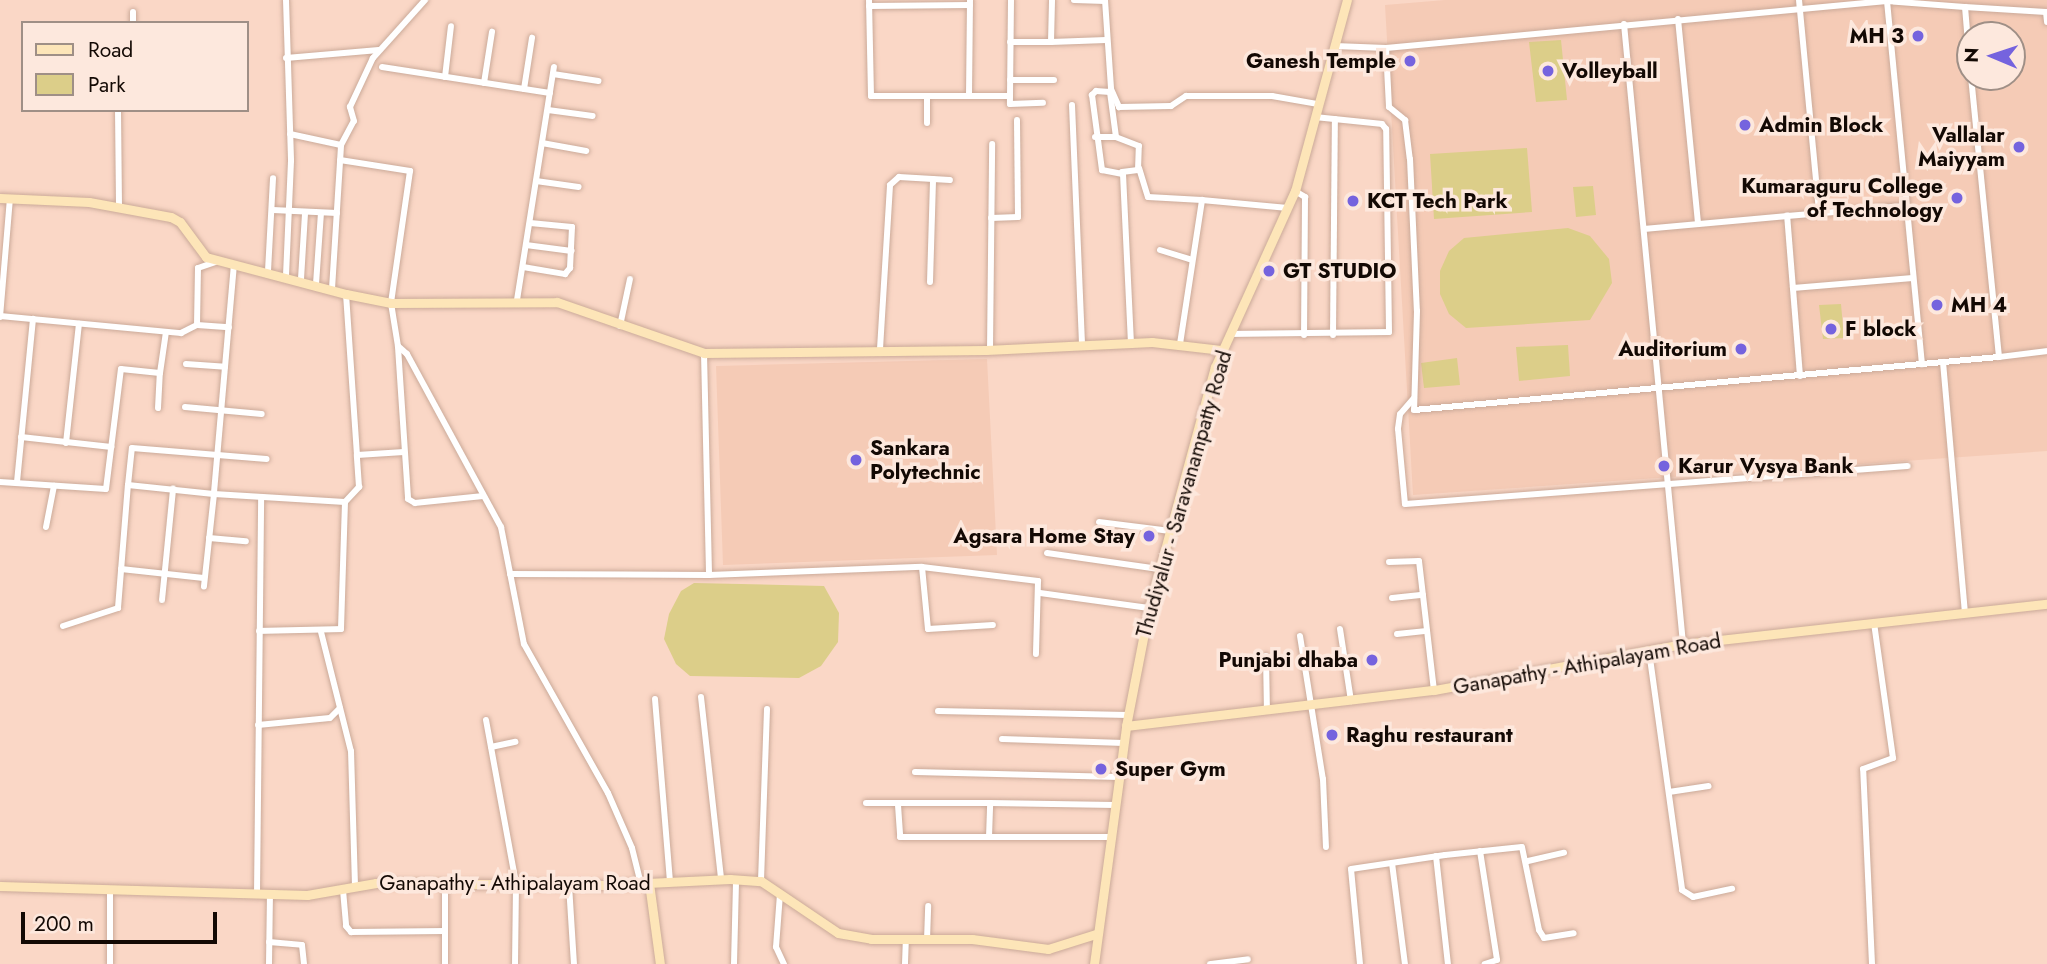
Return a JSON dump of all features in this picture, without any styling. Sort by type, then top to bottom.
[{"type":"main road","name":"Thudiyalur - Saravanampatty Road","points":[[1094,964],[1126,726],[1159,569],[1222,351],[1295,191],[1347,0]]},
{"type":"main road","points":[[5,198],[119,206],[180,222],[198,251],[219,261],[301,279],[346,294],[391,303],[517,300],[557,303],[704,353],[880,349],[990,350],[1130,343],[1180,344],[1222,351]]},
{"type":"main road","name":"Ganapathy - Athipalayam Road","points":[[1126,726],[1434,690],[1683,644],[2047,604]]},
{"type":"main road","name":"Ganapathy - Athipalayam Road","points":[[0,886],[270,894],[343,890],[355,886],[569,885],[721,879],[761,881]]},
{"type":"main road","points":[[761,881],[838,933],[906,940],[972,939],[1048,949],[1096,934]]},
{"type":"main road","points":[[645,883],[660,964]]},
{"type":"street","points":[[286,0],[290,134],[286,276]]},
{"type":"street","points":[[332,289],[341,145],[354,121],[350,107],[364,71],[379,50],[425,0]]},
{"type":"street","points":[[1011,0],[1010,104],[1043,103]]},
{"type":"street","points":[[1051,42],[1052,0]]},
{"type":"street","points":[[1074,0],[1105,0],[1111,89],[1119,107],[1171,106],[1186,96],[1272,96],[1318,104]]},
{"type":"street","points":[[1799,0],[1819,213]]},
{"type":"street","points":[[1335,46],[1387,48],[1887,1],[2046,12],[2047,22]]},
{"type":"street","points":[[1887,1],[1922,364]]},
{"type":"street","points":[[969,96],[970,3],[869,3],[871,96],[926,97],[1010,96]]},
{"type":"street","points":[[1965,7],[1966,21]]},
{"type":"street","points":[[133,12],[133,21]]},
{"type":"street","points":[[1678,19],[1698,224]]},
{"type":"street","points":[[1624,24],[1683,644]]},
{"type":"street","points":[[445,77],[451,26]]},
{"type":"street","points":[[484,83],[492,32]]},
{"type":"street","points":[[524,89],[531,38]]},
{"type":"street","points":[[1010,42],[1106,40]]},
{"type":"street","points":[[1387,48],[1390,107],[1405,120],[1410,159],[1417,311],[1414,410]]},
{"type":"street","points":[[286,58],[379,50]]},
{"type":"street","points":[[382,67],[550,93]]},
{"type":"street","points":[[517,300],[553,70],[598,81]]},
{"type":"street","points":[[1010,80],[1054,80]]},
{"type":"street","points":[[1116,137],[1107,91],[1092,94],[1095,137],[1102,170],[1122,172],[1139,168]]},
{"type":"street","points":[[1972,91],[1998,357]]},
{"type":"street","points":[[926,97],[927,123]]},
{"type":"street","points":[[1072,105],[1082,345]]},
{"type":"street","points":[[548,110],[593,117]]},
{"type":"street","points":[[118,112],[119,206]]},
{"type":"street","points":[[1230,334],[1333,335],[1390,332],[1386,129],[1382,124],[1315,117]]},
{"type":"street","points":[[1333,335],[1335,119]]},
{"type":"street","points":[[991,218],[1018,217],[1017,120]]},
{"type":"street","points":[[290,134],[341,145]]},
{"type":"street","points":[[1095,137],[1116,137],[1137,142],[1139,168],[1148,197],[1288,208]]},
{"type":"street","points":[[542,143],[586,151]]},
{"type":"street","points":[[990,350],[992,144]]},
{"type":"street","points":[[340,160],[410,171],[391,303],[398,346],[408,499],[415,503],[483,496]]},
{"type":"street","points":[[1122,172],[1130,343]]},
{"type":"street","points":[[880,349],[890,185],[899,177],[950,180]]},
{"type":"street","points":[[268,271],[273,178]]},
{"type":"street","points":[[930,282],[933,179]]},
{"type":"street","points":[[536,181],[579,187]]},
{"type":"street","points":[[1295,191],[1305,197],[1304,335]]},
{"type":"street","points":[[5,198],[0,318],[181,333],[197,325],[229,327]]},
{"type":"street","points":[[1180,344],[1190,259],[1202,200]]},
{"type":"street","points":[[1644,229],[1906,206]]},
{"type":"street","points":[[273,210],[337,213]]},
{"type":"street","points":[[301,279],[305,213]]},
{"type":"street","points":[[316,284],[321,213]]},
{"type":"street","points":[[1787,216],[1800,376]]},
{"type":"street","points":[[523,267],[565,274],[572,251],[572,228],[530,223]]},
{"type":"street","points":[[526,245],[572,251]]},
{"type":"street","points":[[1160,250],[1190,259]]},
{"type":"street","points":[[197,325],[198,268],[219,261]]},
{"type":"street","points":[[121,569],[204,582],[234,264]]},
{"type":"street","points":[[1793,288],[1913,278]]},
{"type":"street","points":[[620,326],[629,279]]},
{"type":"street","points":[[260,631],[321,632],[341,629],[344,624],[345,502],[359,488],[346,294]]},
{"type":"street","points":[[17,482],[33,319]]},
{"type":"street","points":[[66,443],[79,324]]},
{"type":"street","points":[[158,408],[166,332]]},
{"type":"street","points":[[398,346],[407,354],[501,527],[524,644],[608,793],[645,883]]},
{"type":"street","points":[[1406,408],[1414,410],[1800,376],[2047,351]]},
{"type":"street","points":[[704,353],[709,575]]},
{"type":"street","points":[[1942,362],[1965,612]]},
{"type":"street","points":[[186,364],[225,367]]},
{"type":"street","points":[[0,482],[106,489],[121,369],[160,373]]},
{"type":"street","points":[[1414,398],[1406,408],[1398,429],[1405,504],[1667,487],[1908,466]]},
{"type":"street","points":[[185,407],[262,414]]},
{"type":"street","points":[[22,437],[111,447]]},
{"type":"street","points":[[63,626],[118,608],[132,448],[267,459]]},
{"type":"street","points":[[357,455],[404,452]]},
{"type":"street","points":[[128,485],[261,498],[345,502]]},
{"type":"street","points":[[46,527],[54,486]]},
{"type":"street","points":[[162,600],[173,489]]},
{"type":"street","points":[[257,894],[261,498]]},
{"type":"street","points":[[1099,522],[1170,531]]},
{"type":"street","points":[[209,538],[246,541]]},
{"type":"street","points":[[1047,553],[1159,569]]},
{"type":"street","points":[[1389,562],[1419,561],[1434,690]]},
{"type":"street","points":[[510,574],[709,575],[922,567],[1038,581],[1040,593],[1036,654]]},
{"type":"street","points":[[922,567],[928,629],[993,625]]},
{"type":"street","points":[[1040,593],[1149,608]]},
{"type":"street","points":[[1392,598],[1423,595]]},
{"type":"street","points":[[1872,964],[1863,769],[1892,758],[1874,623]]},
{"type":"street","points":[[1340,629],[1351,701]]},
{"type":"street","points":[[1397,634],[1427,631]]},
{"type":"street","points":[[321,632],[351,751],[355,886]]},
{"type":"street","points":[[1300,636],[1312,706],[1326,847]]},
{"type":"street","points":[[1649,651],[1685,896],[1732,889]]},
{"type":"street","points":[[1266,656],[1266,711]]},
{"type":"street","points":[[701,697],[721,879]]},
{"type":"street","points":[[655,699],[670,881]]},
{"type":"street","points":[[258,725],[330,718],[340,708]]},
{"type":"street","points":[[761,881],[766,709]]},
{"type":"street","points":[[938,711],[1128,715]]},
{"type":"street","points":[[486,720],[516,884],[515,964]]},
{"type":"street","points":[[1002,739],[1124,743]]},
{"type":"street","points":[[491,747],[514,742]]},
{"type":"street","points":[[915,772],[1119,777]]},
{"type":"street","points":[[1669,792],[1709,786]]},
{"type":"street","points":[[866,803],[1115,805]]},
{"type":"street","points":[[989,837],[990,803]]},
{"type":"street","points":[[898,805],[900,837],[1110,837]]},
{"type":"street","points":[[1360,964],[1351,869],[1436,856],[1522,847],[1528,861],[1539,930],[1544,938],[1573,933]]},
{"type":"street","points":[[1480,851],[1497,960],[1485,964]]},
{"type":"street","points":[[1528,861],[1564,853]]},
{"type":"street","points":[[1436,856],[1448,964]]},
{"type":"street","points":[[1392,863],[1405,964]]},
{"type":"street","points":[[734,964],[736,880]]},
{"type":"street","points":[[445,884],[445,964]]},
{"type":"street","points":[[569,885],[574,964]]},
{"type":"street","points":[[343,890],[346,926],[351,932],[445,931]]},
{"type":"street","points":[[110,891],[110,964]]},
{"type":"street","points":[[269,964],[270,894]]},
{"type":"street","points":[[780,894],[776,947],[785,964]]},
{"type":"street","points":[[927,940],[928,906]]},
{"type":"street","points":[[905,964],[906,940]]},
{"type":"street","points":[[269,942],[302,945],[304,964]]},
{"type":"street","points":[[1210,964],[1248,959]]},
{"type":"shaded area","name":"Kumaraguru College of Technology","points":[[1445,0],[2047,0],[2047,451],[1413,495],[1385,5]]},
{"type":"shaded area","name":"Sankara Polytechnic","points":[[987,359],[997,555],[723,565],[716,366]]},
{"type":"green space","name":"Volleyball","points":[[1561,40],[1567,100],[1536,102],[1529,42]]},
{"type":"green space","points":[[1527,148],[1532,212],[1434,219],[1430,154]]},
{"type":"green space","points":[[1593,186],[1596,215],[1576,217],[1573,187]]},
{"type":"green space","points":[[1568,228],[1590,236],[1609,259],[1612,283],[1590,320],[1466,328],[1449,314],[1440,294],[1440,271],[1449,251],[1464,238]]},
{"type":"green space","points":[[1841,304],[1844,338],[1823,339],[1819,305]]},
{"type":"green space","points":[[1568,345],[1570,376],[1519,381],[1516,347]]},
{"type":"green space","points":[[1457,358],[1460,385],[1424,388],[1421,363]]},
{"type":"green space","points":[[694,583],[824,586],[839,613],[838,642],[821,666],[799,678],[690,676],[676,664],[664,639],[669,614],[681,591]]},
{"type":"place","name":"MH 3","points":[[1918,36]]},
{"type":"place","name":"Ganesh Temple","points":[[1410,61]]},
{"type":"place","name":"Volleyball","points":[[1548,71]]},
{"type":"place","name":"Admin Block","points":[[1745,125]]},
{"type":"place","name":"Vallalar Maiyyam","points":[[2019,147]]},
{"type":"place","name":"Kumaraguru College of Technology","points":[[1957,198]]},
{"type":"place","name":"KCT Tech Park","points":[[1353,201]]},
{"type":"place","name":"GT STUDIO","points":[[1269,271]]},
{"type":"place","name":"MH 4","points":[[1937,305]]},
{"type":"place","name":"F block","points":[[1831,329]]},
{"type":"place","name":"Auditorium","points":[[1741,349]]},
{"type":"place","name":"Sankara Polytechnic","points":[[856,460]]},
{"type":"place","name":"Karur Vysya Bank","points":[[1664,466]]},
{"type":"place","name":"Agsara Home Stay","points":[[1149,536]]},
{"type":"place","name":"Punjabi dhaba","points":[[1372,660]]},
{"type":"place","name":"Raghu restaurant","points":[[1332,735]]},
{"type":"place","name":"Super Gym","points":[[1101,769]]}]
